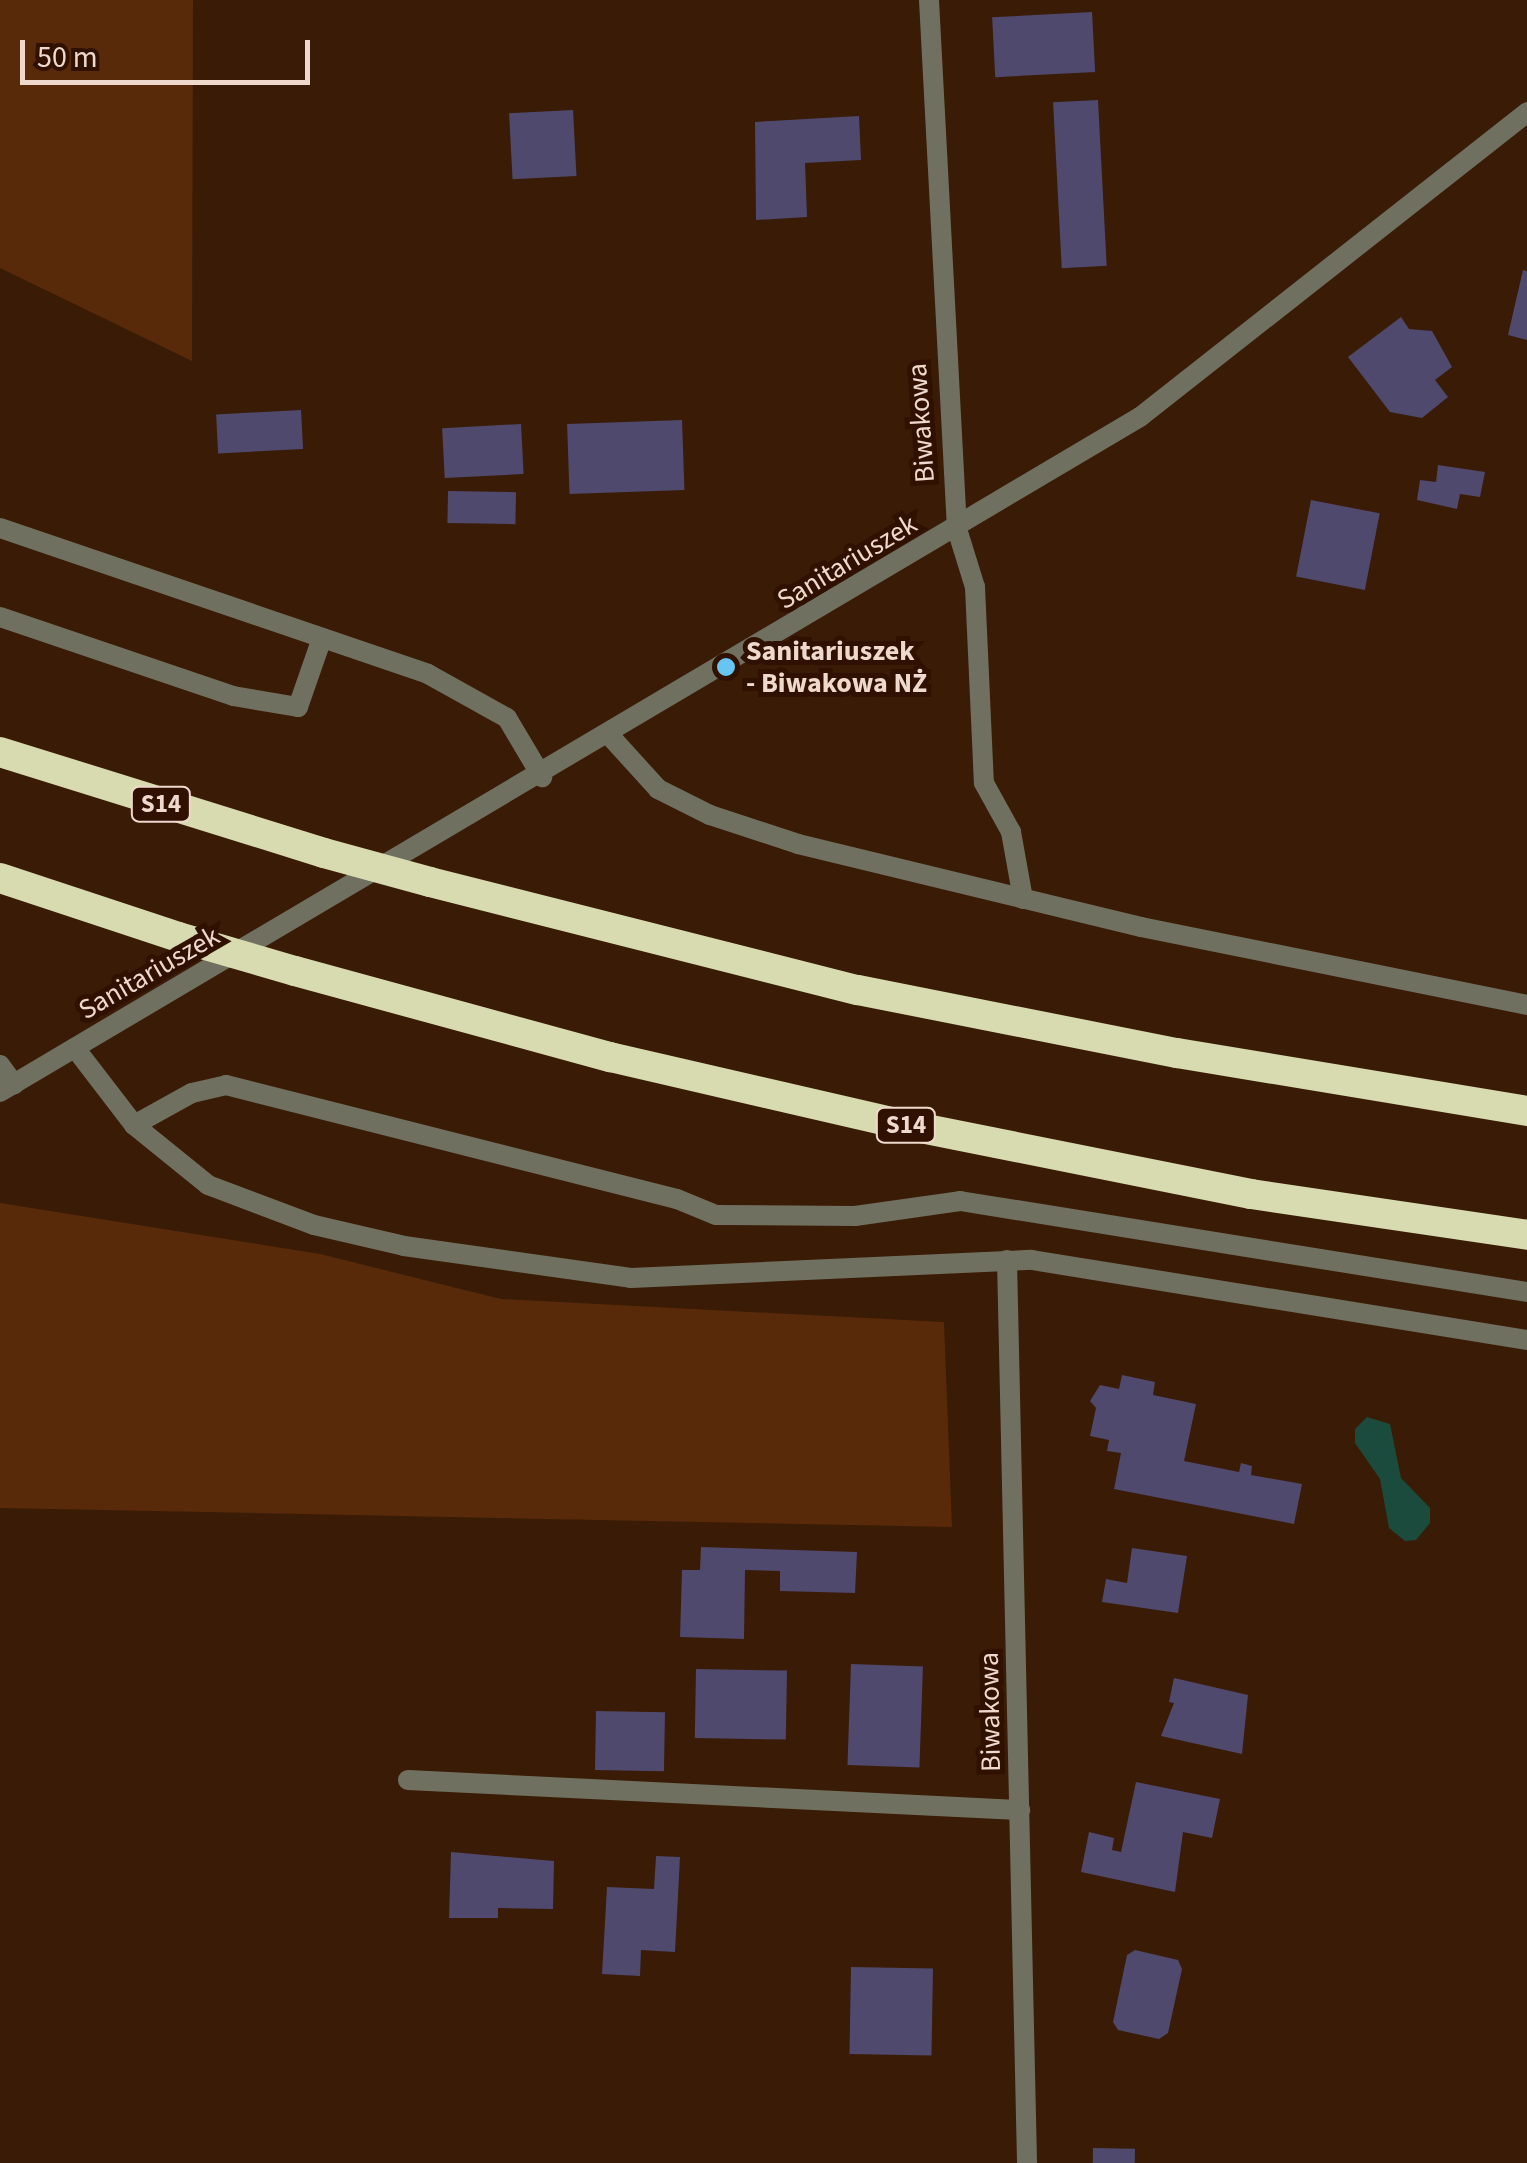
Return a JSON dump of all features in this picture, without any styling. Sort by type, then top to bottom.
[{"type":"highway","name":"S14","points":[[0,752],[324,853],[858,990],[1177,1054],[1527,1111]]},
{"type":"highway","name":"S14","points":[[0,878],[178,937],[610,1057],[896,1122],[1251,1194],[1527,1235]]},
{"type":"street","name":"Biwakowa","points":[[930,0],[956,529],[975,588],[984,783],[1011,832],[1023,899]]},
{"type":"street","name":"Sanitariuszek","points":[[7,1088],[956,529],[1210,368],[1527,112]]},
{"type":"street","points":[[0,528],[322,638],[482,700],[524,737],[542,776]]},
{"type":"street","points":[[0,616],[233,696],[298,707],[322,638]]},
{"type":"street","points":[[610,736],[658,789],[710,815],[798,844],[1023,899],[1527,1004]]},
{"type":"street","points":[[75,1048],[134,1125],[183,1169],[239,1199],[314,1225],[492,1263],[666,1278],[1007,1260],[1105,1268],[1527,1340]]},
{"type":"street","points":[[0,1065],[7,1088]]},
{"type":"street","points":[[134,1125],[192,1093],[226,1085],[677,1199],[716,1215],[855,1216],[960,1201],[1527,1292]]},
{"type":"street","name":"Biwakowa","points":[[1007,1260],[1027,2163]]},
{"type":"street","points":[[408,1780],[1020,1810]]},
{"type":"shaded area","points":[[0,0],[193,0],[192,361],[0,268]]},
{"type":"shaded area","points":[[0,1203],[320,1254],[501,1299],[944,1322],[952,1527],[0,1508]]},
{"type":"water","points":[[1367,1417],[1390,1424],[1401,1478],[1430,1508],[1430,1523],[1416,1540],[1405,1541],[1389,1528],[1380,1479],[1355,1443],[1355,1429]]},
{"type":"building","points":[[1092,12],[1095,72],[995,77],[992,17]]},
{"type":"building","points":[[1098,100],[1107,266],[1062,268],[1053,102]]},
{"type":"building","points":[[573,110],[576,176],[513,179],[509,113]]},
{"type":"building","points":[[859,116],[861,160],[805,163],[807,217],[756,220],[755,122]]},
{"type":"building","points":[[1523,270],[1527,271],[1527,340],[1508,335]]},
{"type":"building","points":[[1401,317],[1409,329],[1432,331],[1452,367],[1435,380],[1448,397],[1422,418],[1390,412],[1348,357]]},
{"type":"building","points":[[301,410],[303,449],[218,453],[216,414]]},
{"type":"building","points":[[682,420],[684,490],[570,494],[567,424]]},
{"type":"building","points":[[521,424],[524,474],[445,478],[442,428]]},
{"type":"building","points":[[1438,465],[1485,472],[1480,497],[1460,494],[1457,509],[1417,500],[1420,480],[1436,482]]},
{"type":"building","points":[[448,491],[516,492],[515,524],[447,523]]},
{"type":"building","points":[[1311,500],[1380,513],[1365,590],[1296,577]]},
{"type":"building","points":[[1122,1375],[1155,1382],[1153,1395],[1196,1404],[1184,1461],[1239,1472],[1241,1463],[1252,1466],[1251,1475],[1302,1484],[1294,1524],[1114,1489],[1121,1453],[1107,1451],[1109,1440],[1090,1436],[1096,1408],[1090,1401],[1100,1385],[1119,1389]]},
{"type":"building","points":[[701,1547],[857,1552],[855,1593],[780,1591],[780,1571],[745,1570],[744,1639],[680,1637],[682,1570],[700,1570]]},
{"type":"building","points":[[1132,1548],[1187,1556],[1178,1613],[1102,1602],[1106,1579],[1127,1583]]},
{"type":"building","points":[[851,1664],[923,1667],[919,1767],[847,1765]]},
{"type":"building","points":[[696,1669],[787,1671],[786,1740],[695,1738]]},
{"type":"building","points":[[1174,1678],[1248,1695],[1242,1754],[1161,1736],[1174,1703],[1169,1702]]},
{"type":"building","points":[[596,1711],[665,1712],[664,1771],[595,1770]]},
{"type":"building","points":[[1136,1782],[1220,1799],[1212,1838],[1183,1832],[1175,1892],[1081,1872],[1089,1832],[1114,1838],[1112,1850],[1121,1852]]},
{"type":"building","points":[[451,1852],[554,1861],[553,1909],[498,1908],[498,1918],[449,1918]]},
{"type":"building","points":[[656,1856],[680,1857],[675,1952],[641,1950],[640,1976],[602,1974],[607,1887],[654,1889]]},
{"type":"building","points":[[1135,1950],[1178,1960],[1182,1969],[1168,2033],[1159,2039],[1118,2030],[1113,2022],[1127,1955]]},
{"type":"building","points":[[851,1967],[933,1968],[931,2055],[849,2054]]},
{"type":"building","points":[[1093,2148],[1135,2149],[1135,2163],[1093,2163]]},
{"type":"place","name":"Sanitariuszek - Biwakowa NŻ","points":[[726,667]]}]
